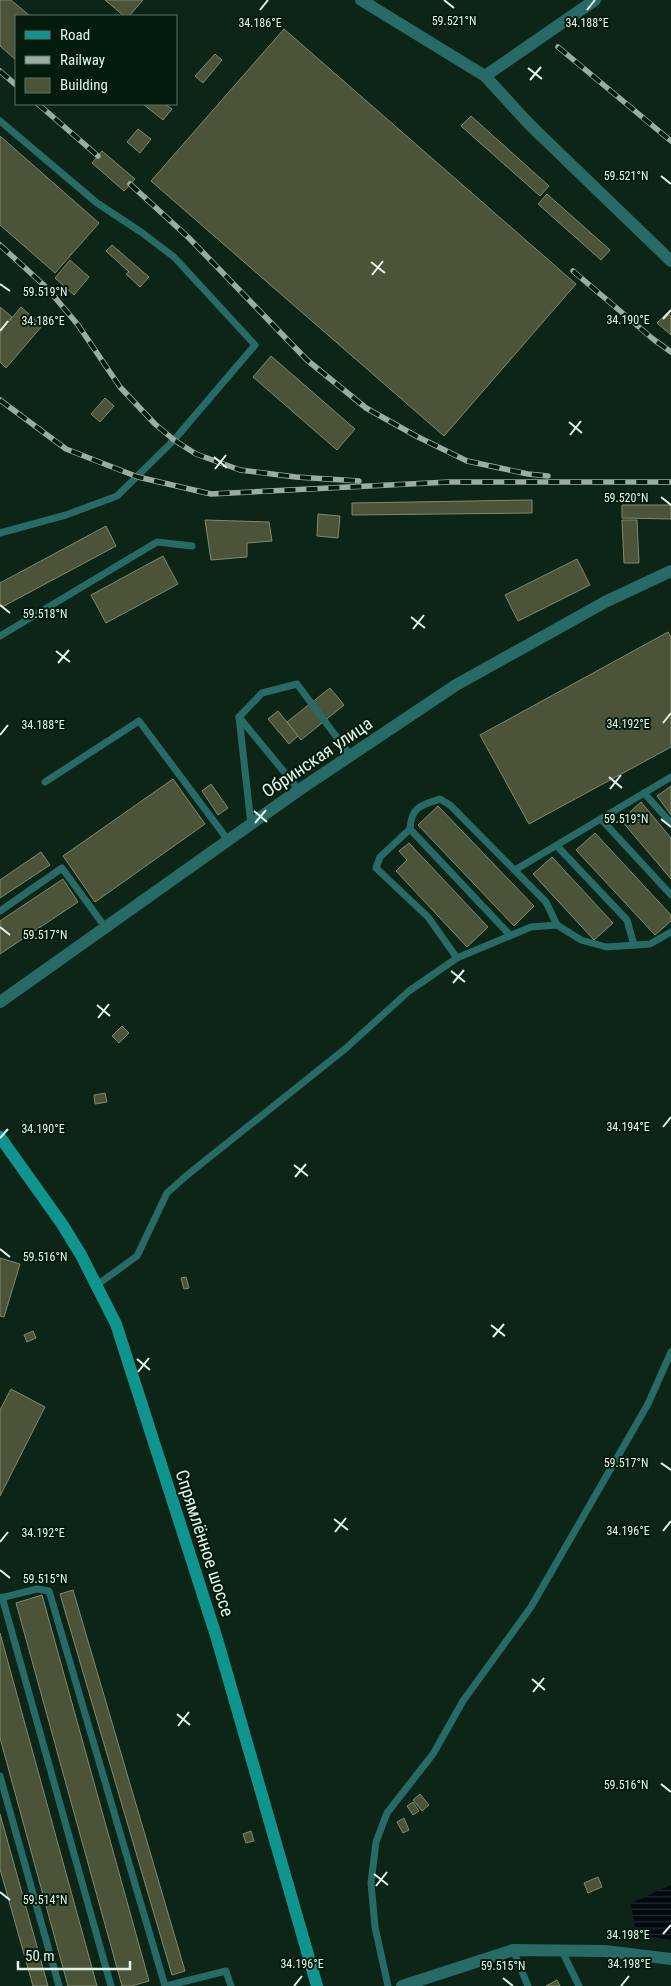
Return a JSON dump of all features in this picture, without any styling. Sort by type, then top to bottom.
[{"type":"main road","name":"Спрямлённое шоссе","points":[[0,1137],[62,1224],[81,1255],[116,1324],[217,1638],[317,1986]]},
{"type":"street","points":[[361,0],[485,76],[530,125],[671,261]]},
{"type":"street","points":[[485,76],[595,0]]},
{"type":"street","name":"Обринская улица","points":[[0,1002],[299,790],[456,685],[605,602],[671,570]]},
{"type":"street","points":[[402,1986],[513,1950],[605,1951],[671,1959]]},
{"type":"lane","points":[[0,121],[97,203],[141,232],[174,257],[255,345],[174,440],[117,496],[66,515],[0,533]]},
{"type":"lane","points":[[0,636],[157,542],[192,546]]},
{"type":"lane","points":[[239,717],[262,694],[297,684],[350,755]]},
{"type":"lane","points":[[239,717],[299,790]]},
{"type":"lane","points":[[239,717],[251,824]]},
{"type":"lane","points":[[44,782],[139,721],[228,840]]},
{"type":"lane","points":[[515,870],[671,777]]},
{"type":"lane","points":[[644,793],[671,823]]},
{"type":"lane","points":[[457,958],[428,917],[376,868],[380,857],[410,829],[411,816],[420,805],[440,799],[450,805],[546,902],[557,925],[581,940],[606,947],[650,944],[671,932]]},
{"type":"lane","points":[[601,819],[671,895]]},
{"type":"lane","points":[[410,829],[510,935]]},
{"type":"lane","points":[[557,846],[627,920],[634,945]]},
{"type":"lane","points":[[0,911],[62,868],[105,927]]},
{"type":"lane","points":[[97,1285],[138,1256],[167,1193],[344,1049],[409,991],[457,958],[531,927],[557,925]]},
{"type":"lane","points":[[388,1986],[375,1927],[371,1883],[376,1842],[387,1813],[433,1754],[463,1701],[531,1607],[648,1404],[671,1352]]},
{"type":"lane","points":[[111,1986],[1,1598],[37,1589],[49,1591],[165,1986],[226,1971],[231,1986]]},
{"type":"lane","points":[[0,1776],[59,1986]]},
{"type":"lane","points":[[513,1950],[528,1986]]},
{"type":"lane","points":[[562,1951],[580,1986]]},
{"type":"shaded area","points":[[671,1885],[671,1940],[636,1934],[631,1903]]},
{"type":"building","points":[[0,0],[11,0],[29,15],[15,15],[15,59],[0,46]]},
{"type":"building","points":[[105,0],[143,0],[130,15],[123,15]]},
{"type":"building","points":[[284,29],[576,284],[444,436],[151,181]]},
{"type":"building","points":[[215,54],[222,60],[203,83],[195,76]]},
{"type":"building","points":[[144,105],[166,105],[172,109],[163,120]]},
{"type":"building","points":[[471,116],[549,186],[540,196],[461,126]]},
{"type":"building","points":[[138,129],[151,139],[140,153],[127,142]]},
{"type":"building","points":[[0,136],[99,223],[55,273],[0,225]]},
{"type":"building","points":[[102,151],[135,179],[124,191],[92,163]]},
{"type":"building","points":[[547,194],[610,250],[601,260],[538,204]]},
{"type":"building","points":[[112,245],[149,277],[140,287],[126,274],[129,272],[106,251]]},
{"type":"building","points":[[70,260],[89,277],[74,295],[55,278]]},
{"type":"building","points":[[0,307],[12,317],[0,332]]},
{"type":"building","points":[[21,307],[42,326],[6,368],[0,362],[0,332]]},
{"type":"building","points":[[667,313],[671,316],[671,335],[657,323]]},
{"type":"building","points":[[271,356],[355,429],[337,450],[253,377]]},
{"type":"building","points":[[105,398],[114,406],[100,422],[91,414]]},
{"type":"building","points":[[532,500],[532,513],[352,515],[352,503]]},
{"type":"building","points":[[622,505],[671,505],[671,519],[622,518]]},
{"type":"building","points":[[318,514],[340,516],[338,538],[317,536]]},
{"type":"building","points":[[205,520],[269,522],[272,541],[247,543],[247,557],[211,560]]},
{"type":"building","points":[[622,520],[637,520],[639,563],[624,563]]},
{"type":"building","points":[[106,526],[116,546],[2,607],[0,603],[0,583]]},
{"type":"building","points":[[163,556],[178,584],[106,623],[91,595]]},
{"type":"building","points":[[577,559],[590,585],[518,621],[505,595]]},
{"type":"building","points":[[668,632],[671,637],[671,747],[529,824],[480,735]]},
{"type":"building","points":[[330,688],[344,705],[301,740],[287,722]]},
{"type":"building","points":[[278,711],[298,736],[289,744],[268,719]]},
{"type":"building","points":[[173,779],[205,824],[95,902],[63,856]]},
{"type":"building","points":[[211,784],[228,808],[218,815],[202,791]]},
{"type":"building","points":[[671,786],[671,815],[657,796]]},
{"type":"building","points":[[641,802],[671,838],[671,879],[621,820]]},
{"type":"building","points":[[438,806],[534,906],[514,926],[418,825]]},
{"type":"building","points":[[595,833],[671,915],[671,921],[655,935],[576,850]]},
{"type":"building","points":[[409,843],[488,927],[467,947],[396,871],[407,860],[399,851]]},
{"type":"building","points":[[41,852],[50,865],[0,898],[0,880]]},
{"type":"building","points":[[552,857],[613,923],[594,940],[533,874]]},
{"type":"building","points":[[63,879],[78,902],[0,954],[0,921]]},
{"type":"building","points":[[122,1026],[129,1033],[119,1043],[112,1036]]},
{"type":"building","points":[[105,1093],[107,1102],[95,1104],[94,1095]]},
{"type":"building","points":[[0,1258],[20,1264],[4,1317],[0,1316]]},
{"type":"building","points":[[186,1277],[189,1288],[184,1289],[181,1278]]},
{"type":"building","points":[[33,1331],[36,1338],[27,1342],[24,1335]]},
{"type":"building","points":[[11,1389],[45,1407],[0,1496],[0,1410]]},
{"type":"building","points":[[73,1590],[185,1971],[172,1975],[60,1594]]},
{"type":"building","points":[[42,1595],[149,1981],[131,1986],[122,1986],[16,1603]]},
{"type":"building","points":[[0,1633],[97,1986],[68,1986],[0,1738]]},
{"type":"building","points":[[420,1794],[429,1805],[422,1811],[413,1800]]},
{"type":"building","points":[[413,1802],[419,1811],[413,1815],[407,1806]]},
{"type":"building","points":[[0,1814],[48,1986],[33,1986],[0,1869]]},
{"type":"building","points":[[404,1818],[409,1830],[403,1833],[397,1822]]},
{"type":"building","points":[[251,1831],[254,1841],[246,1843],[243,1834]]},
{"type":"building","points":[[598,1877],[602,1887],[588,1893],[584,1883]]},
{"type":"building","points":[[557,1980],[560,1986],[546,1986]]},
{"type":"railway","points":[[558,47],[671,141]]},
{"type":"railway","points":[[0,71],[15,84]]},
{"type":"railway","points":[[39,105],[98,156]]},
{"type":"railway","points":[[130,184],[189,238],[307,360],[366,408],[416,436],[467,461],[528,474],[548,476]]},
{"type":"railway","points":[[0,245],[47,288],[78,325],[120,387],[155,424],[174,440],[196,454],[240,470],[296,477],[359,481]]},
{"type":"railway","points":[[573,271],[671,352]]},
{"type":"railway","points":[[0,400],[66,449],[138,477],[211,494],[449,482],[671,482]]}]
